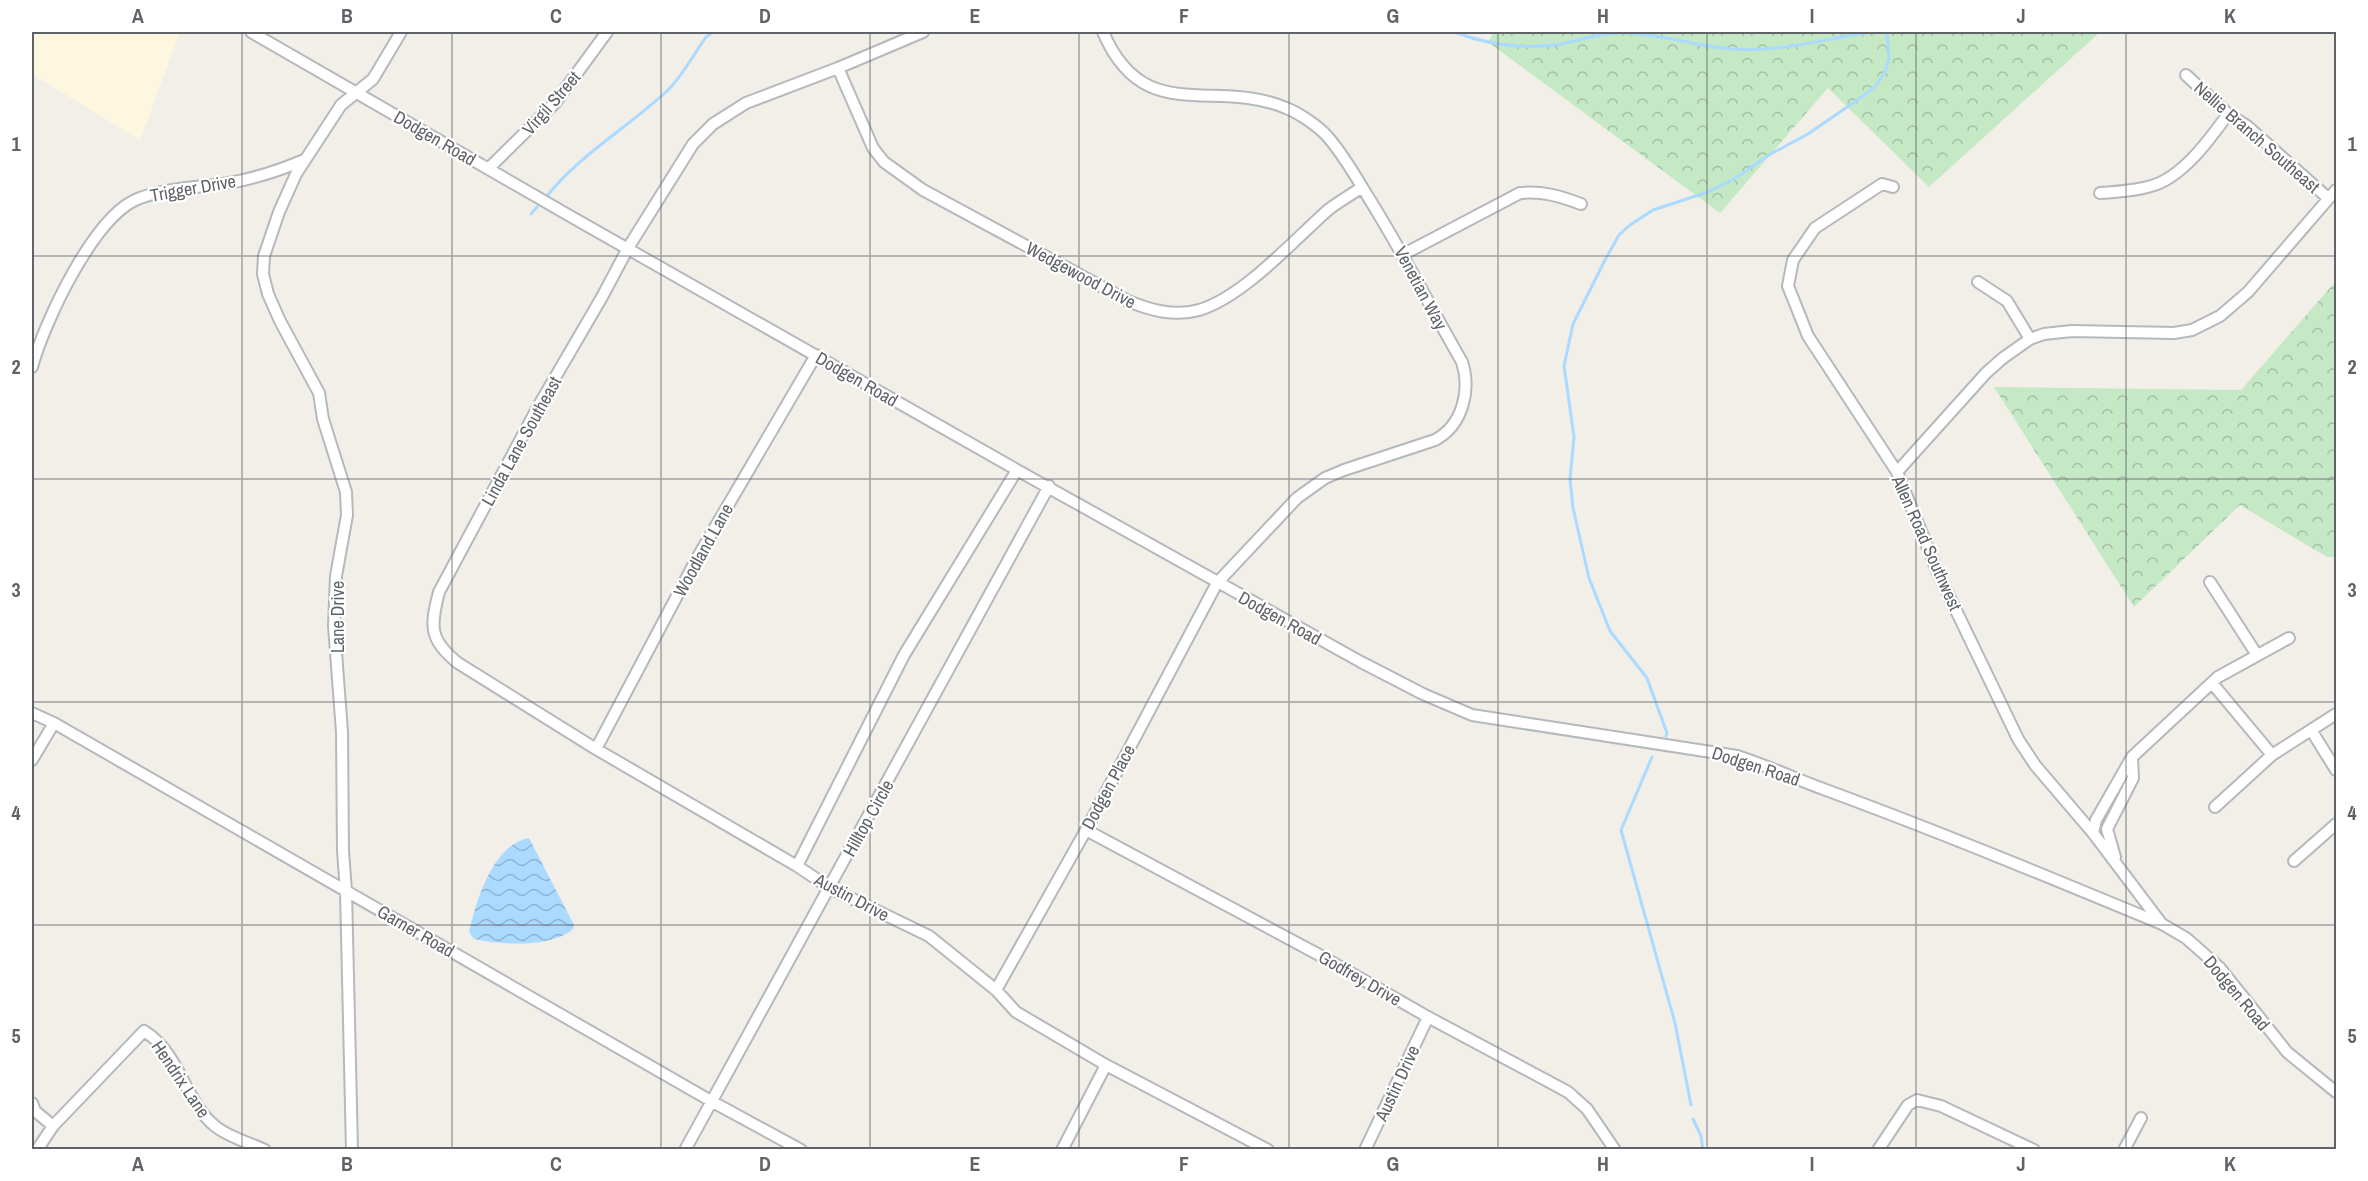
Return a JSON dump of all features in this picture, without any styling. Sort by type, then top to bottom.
[{"type":"street","name":"Dodgen Road","points":[[251,32],[1217,583],[1423,694],[1472,715],[1737,756],[1774,768],[1942,834],[2162,924],[2186,938],[2214,963],[2287,1052],[2337,1092]]},
{"type":"street","name":"Lane Drive","points":[[352,1149],[343,851],[342,732],[334,626],[336,576],[347,515],[346,492],[324,419],[319,393],[280,321],[263,274],[264,256],[279,212],[296,174],[341,105],[373,79],[401,32]]},
{"type":"street","name":"Virgil Street","points":[[489,168],[555,104],[607,32]]},
{"type":"street","name":"Linda Lane Southeast","points":[[436,640],[432,627],[439,592],[539,405],[628,248],[693,144],[713,124],[746,103],[923,32]]},
{"type":"street","name":"Venetian Way","points":[[1103,32],[1111,50],[1123,65],[1148,85],[1171,94],[1236,96],[1287,108],[1326,134],[1404,254],[1462,362],[1467,384],[1462,408],[1446,434],[1435,440],[1344,470],[1311,487],[1297,498],[1217,583]]},
{"type":"street","name":"Wedgewood Drive","points":[[838,68],[873,148],[884,162],[923,190],[1128,301],[1149,309],[1178,313],[1197,311],[1217,303],[1291,246],[1329,209],[1362,187]]},
{"type":"street","name":"Nellie Branch Southeast","points":[[2186,75],[2228,114],[2247,126],[2328,198]]},
{"type":"street","points":[[2100,193],[2129,191],[2153,186],[2166,179],[2196,154],[2228,114]]},
{"type":"street","name":"Trigger Drive","points":[[32,367],[50,316],[77,265],[126,204],[139,198],[175,189],[238,181],[305,160]]},
{"type":"street","name":"Allen Road Southwest","points":[[1893,187],[1882,184],[1815,228],[1793,260],[1788,286],[1808,336],[1896,472],[1938,573],[2018,739],[2035,765],[2093,834],[2162,924]]},
{"type":"street","points":[[1896,472],[2002,358],[2030,339],[2044,334],[2072,331],[2174,333],[2192,330],[2220,316],[2248,292],[2337,190]]},
{"type":"street","points":[[1404,254],[1520,193],[1537,191],[1581,204]]},
{"type":"street","points":[[1978,282],[2007,301],[2030,339]]},
{"type":"street","name":"Woodland Lane","points":[[596,749],[696,560],[816,355]]},
{"type":"street","points":[[797,866],[904,655],[1017,470]]},
{"type":"street","name":"Hilltop Circle","points":[[685,1149],[1049,486]]},
{"type":"street","points":[[2210,582],[2258,655]]},
{"type":"street","name":"Dodgen Place","points":[[996,990],[1086,830],[1217,583]]},
{"type":"street","points":[[2093,834],[2096,820],[2132,757],[2218,677],[2289,638]]},
{"type":"street","name":"Austin Drive","points":[[436,640],[445,653],[458,663],[596,749],[797,866],[830,888],[929,936],[996,990],[1016,1012],[1106,1065],[1268,1149]]},
{"type":"street","points":[[2212,683],[2271,755]]},
{"type":"street","name":"Garner Road","points":[[32,713],[54,723],[711,1101],[801,1149]]},
{"type":"street","points":[[2215,807],[2271,755],[2337,714]]},
{"type":"street","points":[[32,760],[54,723]]},
{"type":"street","points":[[2311,730],[2337,770]]},
{"type":"street","points":[[2093,834],[2107,829],[2133,778],[2132,757]]},
{"type":"street","points":[[2112,792],[2122,799]]},
{"type":"street","points":[[2294,861],[2337,824]]},
{"type":"street","points":[[2107,829],[2120,869]]},
{"type":"street","name":"Godfrey Drive","points":[[1086,830],[1568,1092],[1587,1109],[1615,1149]]},
{"type":"street","name":"Austin Drive","points":[[1365,1149],[1428,1017]]},
{"type":"street","name":"Hendrix Lane","points":[[37,1149],[53,1126],[144,1031],[158,1040],[203,1114],[216,1128],[265,1149]]},
{"type":"street","points":[[1062,1149],[1106,1065]]},
{"type":"street","points":[[1878,1149],[1908,1106],[1917,1100],[1941,1106],[2034,1149]]},
{"type":"street","points":[[32,1103],[35,1111],[53,1126]]},
{"type":"street","points":[[2124,1149],[2141,1118]]},
{"type":"shaded area","points":[[32,32],[180,32],[140,140],[32,74]]},
{"type":"green space","points":[[1494,32],[2100,32],[1929,187],[1828,88],[1720,213],[1488,42]]},
{"type":"green space","points":[[2336,281],[2336,557],[2327,557],[2240,505],[2134,607],[1994,387],[2241,390]]},
{"type":"water","points":[[529,838],[574,925],[573,929],[563,935],[539,942],[497,943],[474,939],[469,932],[476,905],[488,876],[505,851],[516,842]]},
{"type":"waterway","points":[[547,196],[574,167],[668,90],[706,37],[713,32]]},
{"type":"waterway","points":[[1454,32],[1493,43],[1520,46],[1547,46],[1597,35],[1620,33],[1750,50],[1785,47],[1873,32]]},
{"type":"waterway","points":[[1666,736],[1667,733],[1647,678],[1610,631],[1589,578],[1573,508],[1570,479],[1574,437],[1564,366],[1573,324],[1619,235],[1653,210],[1708,192],[1734,179],[1769,155],[1808,134],[1866,94],[1885,72],[1889,59],[1887,32]]},
{"type":"waterway","points":[[531,214],[537,207]]},
{"type":"waterway","points":[[1652,757],[1621,830],[1675,1023],[1691,1105]]},
{"type":"waterway","points":[[1693,1119],[1701,1136],[1703,1150]]}]
